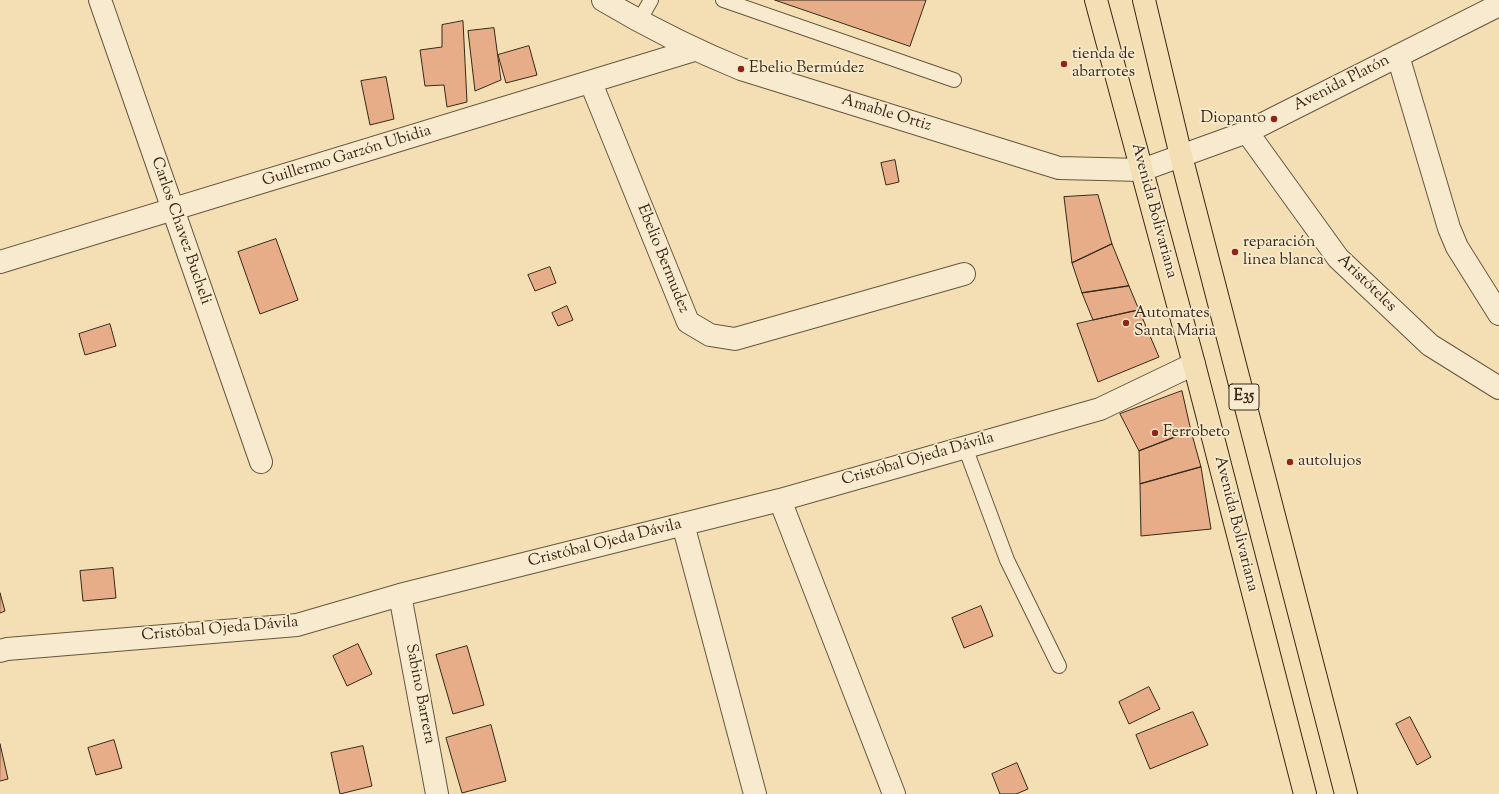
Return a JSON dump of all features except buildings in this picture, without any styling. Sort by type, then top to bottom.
[{"type":"highway","name":"Avenida Bolivariana","points":[[1096,0],[1194,364],[1305,794]]},
{"type":"highway","name":"E35","points":[[1144,0],[1181,156],[1346,794]]},
{"type":"street","name":"Carlos Chavez Bucheli","points":[[100,0],[261,462]]},
{"type":"street","name":"Amable Ortiz","points":[[603,0],[638,21],[694,50],[741,69],[1059,168],[1142,170],[1181,156]]},
{"type":"street","name":"Avenida Platón","points":[[1181,156],[1247,132],[1499,5]]},
{"type":"street","name":"Guillermo Garzón Ubidia","points":[[0,262],[591,83],[694,50]]},
{"type":"street","points":[[1398,56],[1449,228],[1457,247],[1499,314]]},
{"type":"street","name":"Ebelio Bermudez","points":[[591,83],[688,322],[710,335],[735,339],[964,274]]},
{"type":"street","name":"Aristóteles","points":[[1247,132],[1338,258],[1430,345],[1499,388]]},
{"type":"street","name":"Cristóbal Ojeda Dávila","points":[[0,651],[7,649],[297,624],[400,595],[780,500],[1100,409],[1194,364]]},
{"type":"street","points":[[780,500],[894,794]]},
{"type":"street","points":[[683,524],[755,794]]},
{"type":"street","name":"Sabino Barrera","points":[[400,595],[437,794]]},
{"type":"lane","points":[[638,21],[651,0]]},
{"type":"lane","points":[[723,0],[954,80]]},
{"type":"lane","points":[[965,447],[1007,560],[1059,666]]},
{"type":"place","name":"tienda de abarrotes","points":[[1064,64]]},
{"type":"place","name":"Ebelio Bermúdez","points":[[741,69]]},
{"type":"place","name":"Diopanto","points":[[1274,119]]},
{"type":"place","name":"reparación linea blanca","points":[[1235,252]]},
{"type":"place","name":"Automates Santa Maria","points":[[1126,323]]},
{"type":"place","name":"Ferrobeto","points":[[1155,433]]},
{"type":"place","name":"autolujos","points":[[1290,462]]}]
